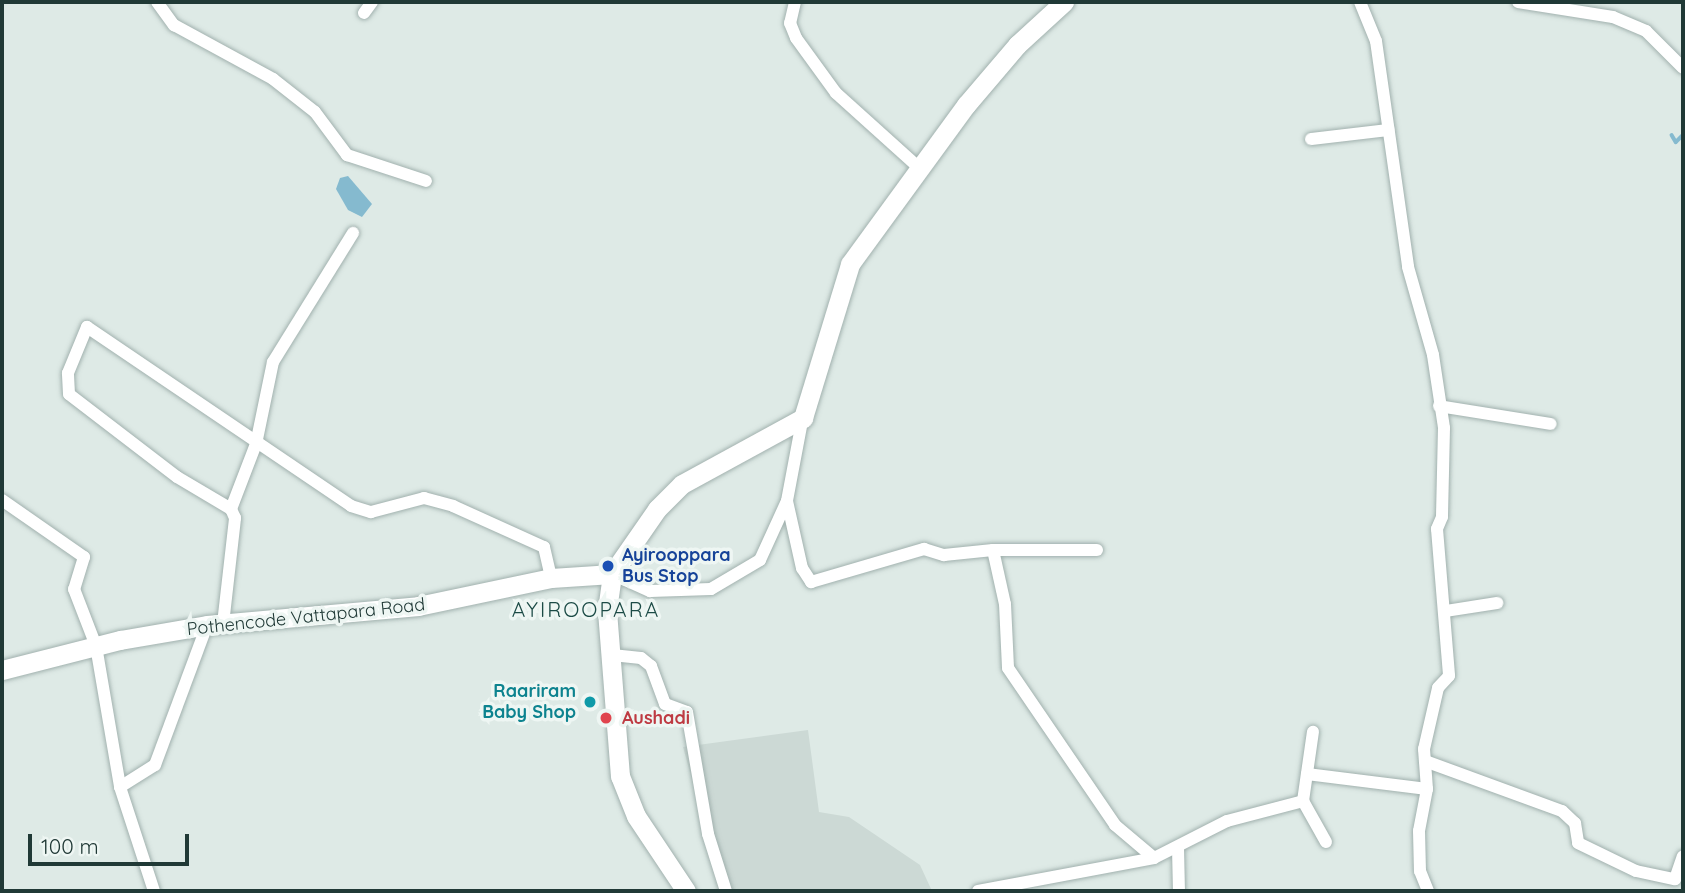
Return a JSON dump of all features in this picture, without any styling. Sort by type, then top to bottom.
[{"type":"main road","points":[[686,891],[636,816],[621,776],[606,591],[612,574],[657,509],[682,484],[803,416],[850,264],[916,166],[1017,45],[1064,2]]},
{"type":"main road","name":"Pothencode Vattapara Road","points":[[2,670],[96,646],[215,625],[418,607],[551,578],[612,574]]},
{"type":"street","points":[[157,2],[174,25],[273,79],[315,112],[347,155],[426,181]]},
{"type":"street","points":[[795,2],[790,23],[796,38],[836,93],[916,166]]},
{"type":"street","points":[[1360,2],[1376,41],[1408,267],[1433,355],[1438,406],[1444,429],[1442,517],[1437,529],[1446,611],[1449,676],[1438,688],[1425,761],[1427,789],[1419,831],[1420,871],[1428,891]]},
{"type":"street","points":[[1518,2],[1613,16],[1646,31],[1683,68]]},
{"type":"street","points":[[1311,139],[1388,130]]},
{"type":"street","points":[[231,509],[256,444],[273,362],[354,233]]},
{"type":"street","points":[[120,787],[155,765],[215,625],[235,518],[231,509],[177,477],[69,394],[68,373],[87,327],[351,506],[371,512],[424,498],[531,540],[547,550],[551,578]]},
{"type":"street","points":[[1438,406],[1550,424]]},
{"type":"street","points":[[612,574],[650,591],[711,589],[760,560],[787,501],[803,416]]},
{"type":"street","points":[[2,500],[84,557],[74,589],[96,646],[120,787],[154,891]]},
{"type":"street","points":[[787,501],[802,569],[815,584],[924,549],[951,555],[993,550],[1097,550]]},
{"type":"street","points":[[993,550],[1009,667],[1115,825],[1154,858]]},
{"type":"street","points":[[1446,611],[1497,603]]},
{"type":"street","points":[[612,655],[641,658],[651,667],[665,704],[687,712],[708,834],[726,891]]},
{"type":"street","points":[[1313,733],[1303,801],[1326,842]]},
{"type":"street","points":[[1425,761],[1562,811],[1575,823],[1578,843],[1636,871],[1677,884],[1683,856]]},
{"type":"street","points":[[1307,774],[1427,789]]},
{"type":"street","points":[[978,891],[1154,858],[1227,821],[1303,801]]},
{"type":"street","points":[[1178,848],[1179,891]]},
{"type":"shaded area","points":[[808,730],[819,812],[849,817],[920,865],[932,891],[723,891],[683,747]]},
{"type":"water","points":[[348,176],[372,204],[362,217],[348,210],[336,189],[340,178]]},
{"type":"waterway","points":[[1672,135],[1676,142],[1683,135]]},
{"type":"place","name":"Ayirooppara Bus Stop","points":[[608,566]]},
{"type":"place","name":"Raariram Baby Shop","points":[[590,702]]},
{"type":"place","name":"Aushadi","points":[[606,718]]},
{"type":"district","name":"AYIROOPARA","points":[[586,609]]}]
